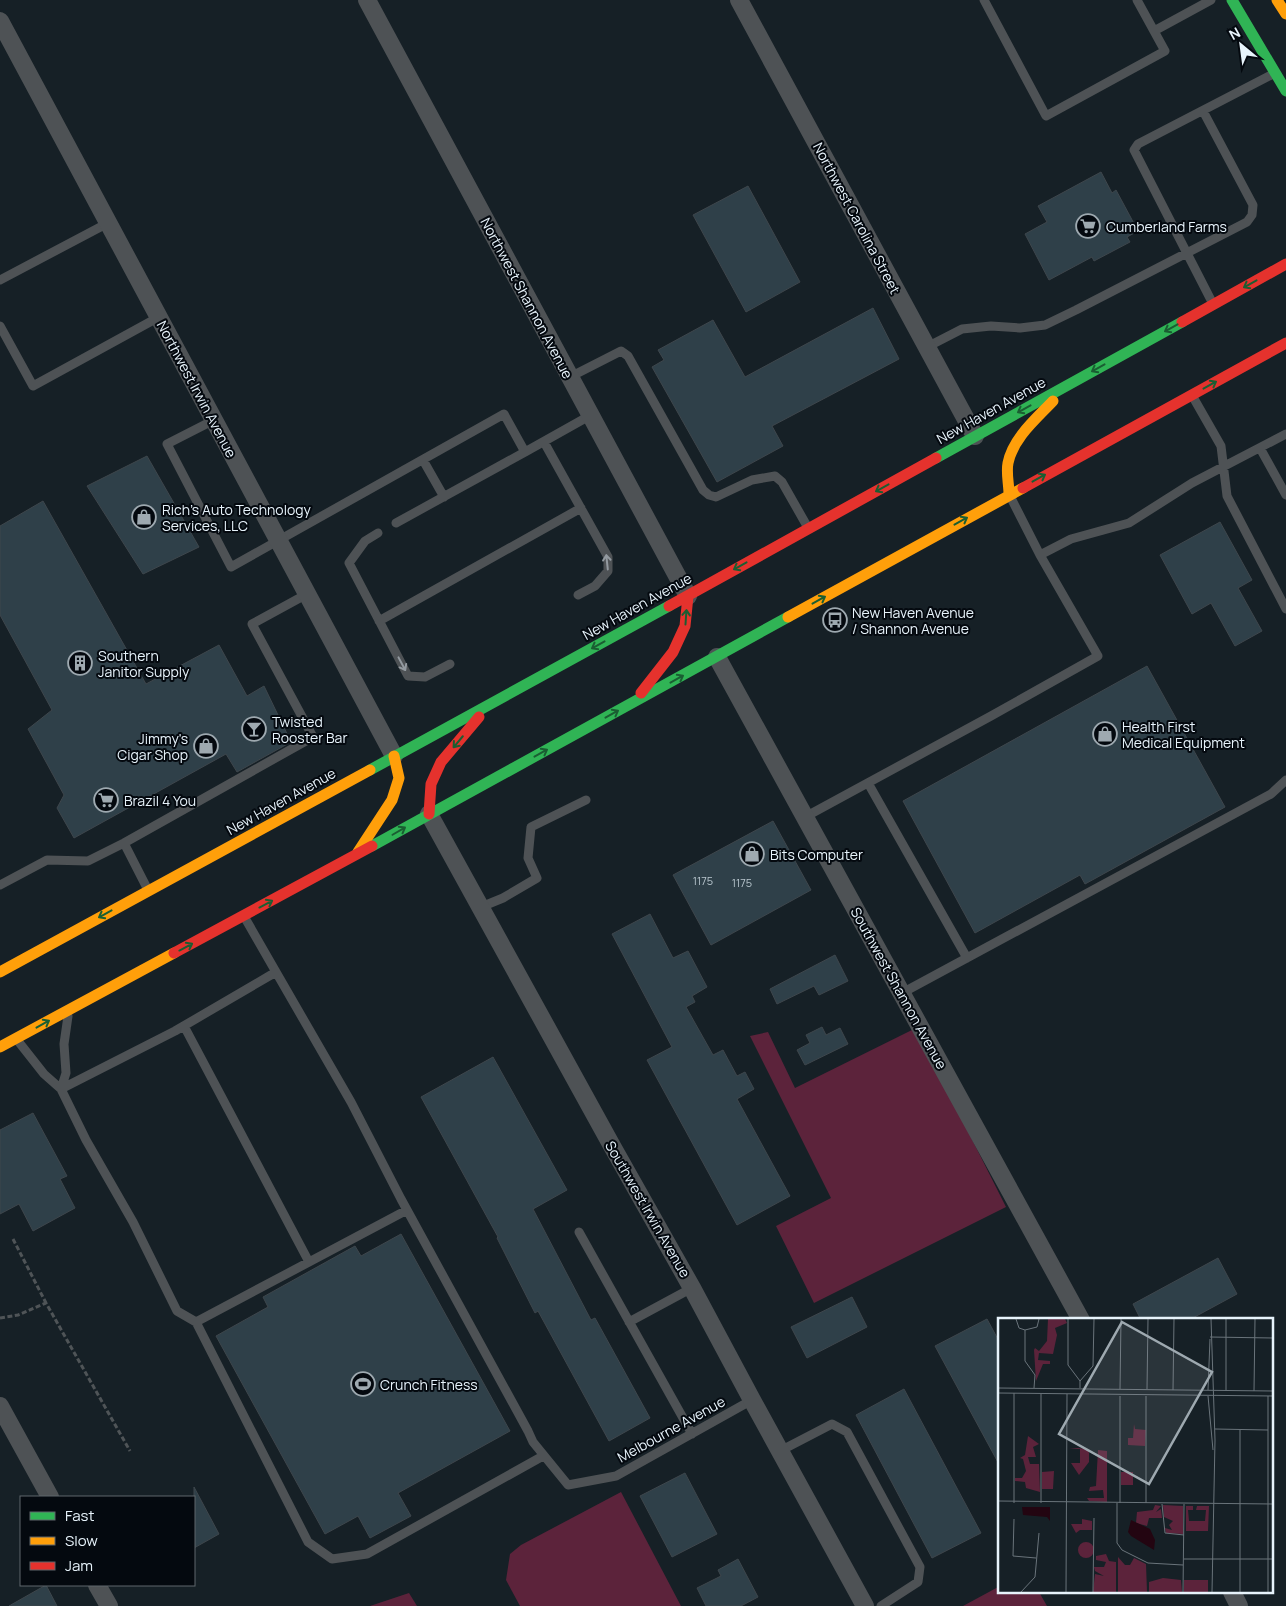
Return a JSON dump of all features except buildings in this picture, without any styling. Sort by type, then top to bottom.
[{"type":"main road","points":[[1232,0],[1286,90]]},
{"type":"main road","points":[[1277,0],[1286,14]]},
{"type":"main road","name":"New Haven Avenue","points":[[0,972],[688,596],[1286,264]]},
{"type":"main road","points":[[0,1047],[356,855],[1286,343]]},
{"type":"main road","points":[[1009,494],[1008,463],[1015,446],[1034,421],[1067,385]]},
{"type":"main road","points":[[634,702],[674,652],[686,626],[688,596]]},
{"type":"main road","points":[[429,814],[431,784],[441,762],[489,704]]},
{"type":"main road","points":[[356,855],[392,800],[399,778],[394,756]]},
{"type":"street","name":"Northwest Shannon Avenue","points":[[367,0],[688,596]]},
{"type":"street","name":"Northwest Carolina Street","points":[[739,0],[975,436]]},
{"type":"street","name":"Northwest Irwin Avenue","points":[[0,22],[394,756]]},
{"type":"street","name":"Southwest Shannon Avenue","points":[[717,657],[1080,1318]]},
{"type":"street","name":"Southwest Irwin Avenue","points":[[429,814],[692,1288],[865,1606]]},
{"type":"street","points":[[0,1406],[49,1496]]},
{"type":"street","points":[[98,1586],[109,1606]]},
{"type":"street","points":[[1233,1594],[1239,1606]]},
{"type":"lane","points":[[984,0],[1046,116],[1165,50],[1137,0]]},
{"type":"lane","points":[[1154,31],[1211,0]]},
{"type":"lane","points":[[1213,304],[1134,150],[1138,144],[1275,73]]},
{"type":"lane","points":[[927,347],[962,329],[991,326],[1020,328],[1045,324],[1247,222],[1252,215],[1253,205],[1203,110]]},
{"type":"lane","points":[[0,280],[108,222]]},
{"type":"lane","points":[[0,326],[33,386],[159,317]]},
{"type":"lane","points":[[570,376],[621,351],[628,356],[703,490],[709,495],[716,497],[752,480],[776,476],[782,482],[809,529]]},
{"type":"lane","points":[[1191,394],[1221,446],[1227,496],[1286,609]]},
{"type":"lane","points":[[214,420],[167,444],[231,567],[504,414],[525,452]]},
{"type":"lane","points":[[396,523],[591,415]]},
{"type":"lane","points":[[1040,554],[1071,539],[1128,523],[1192,484],[1286,434]]},
{"type":"lane","points":[[544,442],[608,557],[608,570],[595,586],[578,595]]},
{"type":"lane","points":[[1260,448],[1286,495]]},
{"type":"lane","points":[[423,460],[444,497]]},
{"type":"lane","points":[[805,817],[1098,656],[1040,554],[1009,494]]},
{"type":"lane","points":[[379,621],[581,508]]},
{"type":"lane","points":[[378,533],[365,541],[349,562],[408,676],[426,678],[450,664]]},
{"type":"lane","points":[[0,885],[48,860],[88,861],[124,843],[313,737],[252,624],[307,594]]},
{"type":"lane","points":[[902,993],[1271,794],[1286,780]]},
{"type":"lane","points":[[868,783],[967,958]]},
{"type":"lane","points":[[481,907],[503,898],[537,878],[528,858],[531,827],[586,800]]},
{"type":"lane","points":[[124,843],[148,891]]},
{"type":"lane","name":"Melbourne Avenue","points":[[244,916],[351,1102],[407,1210],[533,1442],[568,1485],[616,1476],[752,1400]]},
{"type":"lane","points":[[61,1089],[184,1026],[276,972]]},
{"type":"lane","points":[[61,1089],[66,1073],[64,1044],[69,1010]]},
{"type":"lane","points":[[184,1026],[309,1262]]},
{"type":"lane","points":[[16,1039],[44,1074],[61,1089],[86,1140],[133,1222],[177,1311],[196,1322],[308,1542],[332,1559],[367,1554],[543,1456]]},
{"type":"lane","points":[[196,1322],[407,1210]]},
{"type":"lane","points":[[579,1232],[692,1434]]},
{"type":"lane","points":[[630,1322],[692,1288]]},
{"type":"lane","points":[[780,1451],[832,1424],[847,1432],[920,1567],[918,1582],[881,1606]]},
{"type":"path","points":[[13,1240],[46,1303],[130,1451]]},
{"type":"path","points":[[0,1318],[18,1315],[46,1303]]},
{"type":"shaded area","points":[[916,1028],[1006,1207],[814,1303],[776,1226],[831,1198],[750,1036],[768,1032],[795,1088]]},
{"type":"shaded area","points":[[621,1492],[681,1606],[520,1606],[506,1580],[510,1554],[521,1545]]},
{"type":"shaded area","points":[[998,1587],[998,1594],[1040,1594],[1047,1606],[963,1606]]},
{"type":"shaded area","points":[[409,1593],[417,1606],[370,1606]]},
{"type":"traffic: fast","points":[[1232,0],[1286,91]]},
{"type":"traffic: fast","points":[[936,458],[1182,322]]},
{"type":"traffic: fast","points":[[370,770],[669,606]]},
{"type":"traffic: fast","points":[[372,846],[788,617]]},
{"type":"traffic: slow","points":[[1277,0],[1286,14]]},
{"type":"traffic: slow","points":[[1009,494],[1007,467],[1015,445],[1026,429],[1053,401]]},
{"type":"traffic: slow","points":[[788,617],[1023,488]]},
{"type":"traffic: slow","points":[[358,852],[392,800],[399,778],[394,756]]},
{"type":"traffic: slow","points":[[0,972],[370,770]]},
{"type":"traffic: slow","points":[[0,1047],[174,953]]},
{"type":"traffic: jam","points":[[1182,322],[1286,264]]},
{"type":"traffic: jam","points":[[1023,488],[1286,343]]},
{"type":"traffic: jam","points":[[669,606],[936,458]]},
{"type":"traffic: jam","points":[[641,693],[673,652],[685,626],[688,596]]},
{"type":"traffic: jam","points":[[429,814],[431,784],[441,762],[479,717]]},
{"type":"traffic: jam","points":[[174,953],[372,846]]},
{"type":"place","name":"Cumberland Farms","points":[[1088,226]]},
{"type":"place","name":"Rich's Auto Technology Services, LLC","points":[[144,517]]},
{"type":"place","name":"New Haven Avenue / Shannon Avenue","points":[[835,620]]},
{"type":"place","name":"Southern Janitor Supply","points":[[80,663]]},
{"type":"place","name":"Twisted Rooster Bar","points":[[254,729]]},
{"type":"place","name":"Health First Medical Equipment","points":[[1105,734]]},
{"type":"place","name":"Jimmy's Cigar Shop","points":[[206,746]]},
{"type":"place","name":"Brazil 4 You","points":[[106,800]]},
{"type":"place","name":"Bits Computer","points":[[752,854]]},
{"type":"place","name":"Crunch Fitness","points":[[363,1384]]}]
